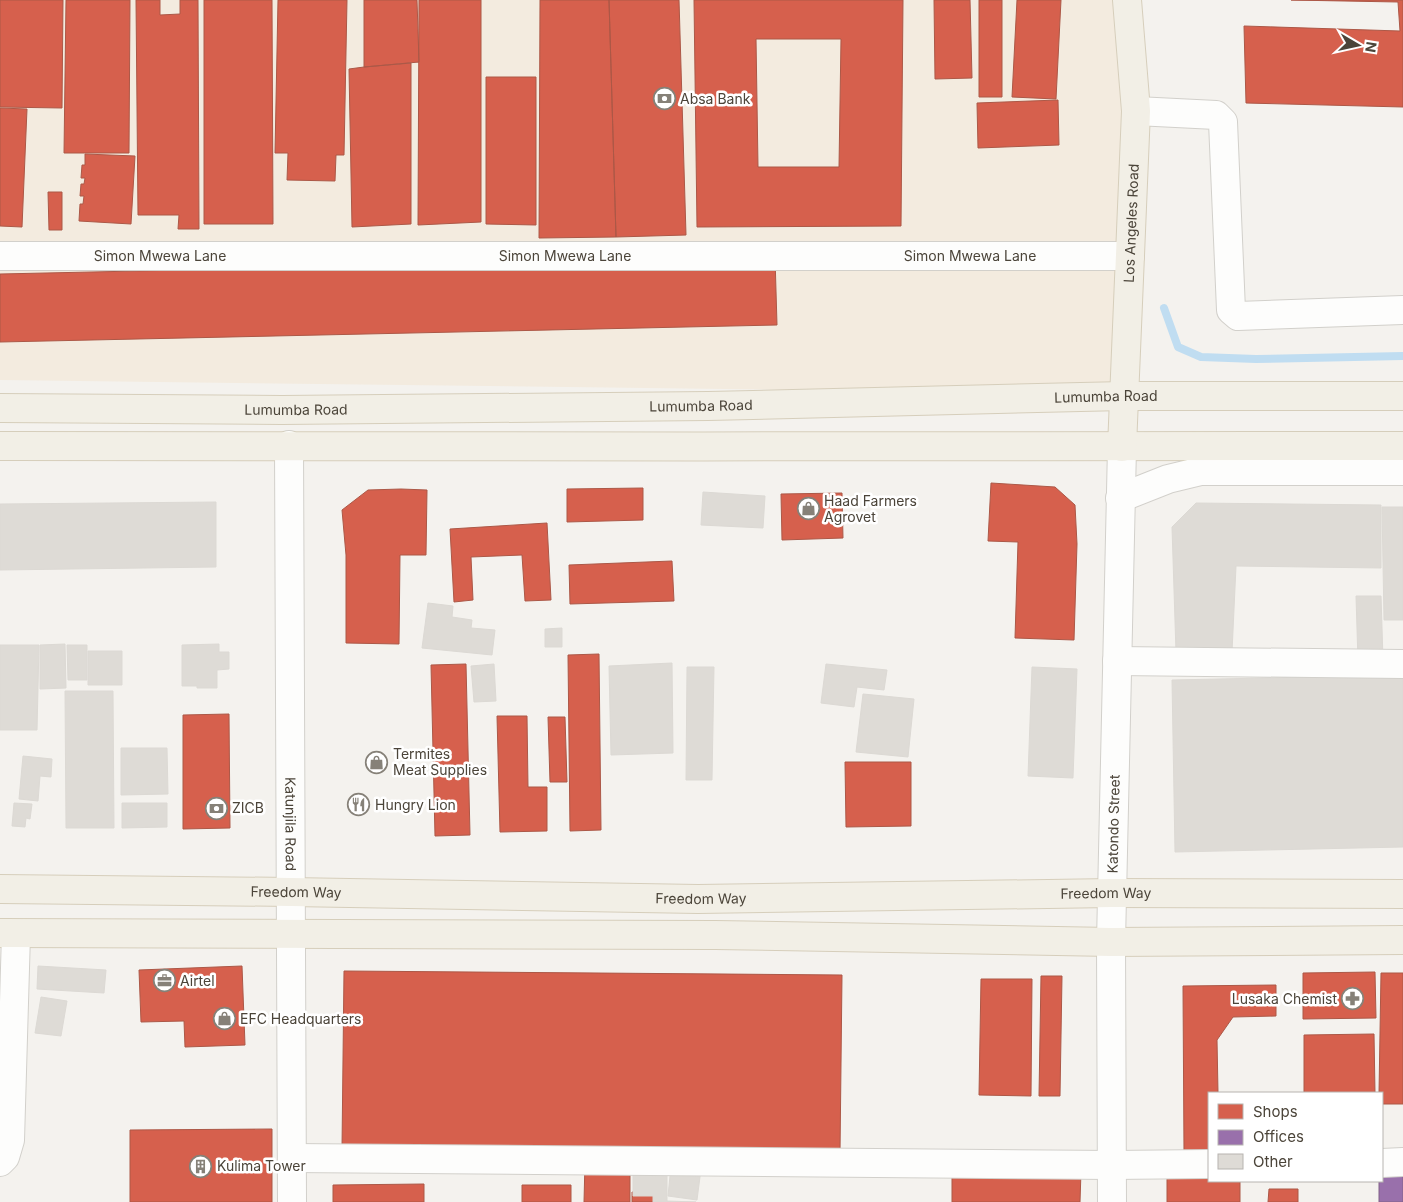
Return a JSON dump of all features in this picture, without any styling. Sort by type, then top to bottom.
[{"type":"main road","name":"Los Angeles Road","points":[[1122,447],[1136,111],[1126,0]]},
{"type":"main road","name":"Lumumba Road","points":[[0,408],[292,410],[718,406],[1124,396],[1403,396]]},
{"type":"main road","points":[[0,446],[1403,446]]},
{"type":"main road","name":"Freedom Way","points":[[0,889],[698,899],[1112,894],[1403,894]]},
{"type":"main road","points":[[8,934],[715,935],[1111,942],[1403,940]]},
{"type":"street","points":[[1136,111],[1216,115],[1223,122],[1231,310],[1238,316],[1403,310]]},
{"type":"street","name":"Simon Mwewa Lane","points":[[0,256],[1130,256]]},
{"type":"street","name":"Katunjila Road","points":[[290,445],[292,1202]]},
{"type":"street","name":"Katondo Street","points":[[1112,1202],[1111,942],[1122,447]]},
{"type":"street","points":[[1120,498],[1168,479],[1201,471],[1403,471]]},
{"type":"street","points":[[1117,661],[1403,664]]},
{"type":"street","points":[[0,1162],[5,1157],[10,1140],[8,934]]},
{"type":"street","points":[[292,1158],[1112,1166],[1208,1164]]},
{"type":"street","points":[[1383,1162],[1403,1162]]},
{"type":"shaded area","points":[[0,0],[1122,0],[1134,96],[1121,394],[0,380]]},
{"type":"building: Shops","points":[[0,0],[63,0],[62,108],[0,107]]},
{"type":"building: Shops","points":[[66,0],[130,0],[129,153],[64,153]]},
{"type":"building: Shops","points":[[136,0],[160,0],[160,15],[180,14],[180,0],[198,0],[199,229],[178,229],[179,215],[138,215]]},
{"type":"building: Shops","points":[[204,0],[272,0],[273,224],[204,224]]},
{"type":"building: Shops","points":[[278,0],[347,0],[344,155],[336,155],[335,181],[287,180],[288,153],[275,153]]},
{"type":"building: Shops","points":[[364,0],[417,0],[419,62],[364,67]]},
{"type":"building: Shops","points":[[419,0],[481,0],[481,222],[418,225]]},
{"type":"building: Shops","points":[[540,0],[609,0],[616,237],[539,238]]},
{"type":"building: Shops","points":[[609,0],[679,0],[686,235],[616,237]]},
{"type":"building: Shops","points":[[694,0],[903,0],[901,226],[697,227]],"holes":[[[756,39],[841,39],[839,167],[758,167]]]},
{"type":"building: Shops","points":[[934,0],[970,0],[972,78],[935,79]]},
{"type":"building: Shops","points":[[979,0],[1002,0],[1002,97],[979,97]]},
{"type":"building: Shops","points":[[1017,0],[1061,0],[1056,99],[1012,97]]},
{"type":"building: Shops","points":[[1291,0],[1403,0],[1403,107],[1246,103],[1244,26],[1400,31],[1398,2]]},
{"type":"building: Shops","points":[[411,63],[411,224],[352,227],[349,69]]},
{"type":"building: Shops","points":[[486,77],[536,77],[536,225],[486,224]]},
{"type":"building: Shops","points":[[1058,100],[1059,145],[978,148],[977,103]]},
{"type":"building: Shops","points":[[0,108],[27,109],[22,227],[0,226]]},
{"type":"building: Shops","points":[[85,154],[135,156],[131,224],[79,221],[80,204],[83,204],[84,196],[80,196],[81,184],[84,184],[85,178],[81,178],[82,165],[85,165]]},
{"type":"building: Shops","points":[[48,192],[62,192],[62,230],[49,230]]},
{"type":"building: Shops","points":[[775,257],[777,325],[0,342],[0,274]]},
{"type":"building: Shops","points":[[991,483],[1055,487],[1075,505],[1077,544],[1074,640],[1015,638],[1018,542],[988,541]]},
{"type":"building: Shops","points":[[643,488],[643,520],[567,522],[567,489]]},
{"type":"building: Shops","points":[[368,490],[427,490],[426,555],[400,555],[399,644],[346,643],[346,555],[342,510]]},
{"type":"building: Shops","points":[[842,493],[843,538],[782,540],[781,494]]},
{"type":"building: Shops","points":[[547,523],[551,600],[525,601],[522,555],[471,557],[473,600],[454,602],[450,529]]},
{"type":"building: Shops","points":[[672,561],[674,601],[570,604],[569,565]]},
{"type":"building: Shops","points":[[599,654],[601,830],[570,831],[568,655]]},
{"type":"building: Shops","points":[[466,664],[470,835],[435,836],[431,665]]},
{"type":"building: Shops","points":[[229,714],[230,828],[183,829],[183,715]]},
{"type":"building: Shops","points":[[497,716],[527,716],[528,787],[547,787],[547,831],[500,832]]},
{"type":"building: Shops","points":[[548,717],[565,717],[567,782],[550,782]]},
{"type":"building: Shops","points":[[845,762],[911,762],[911,826],[846,827]]},
{"type":"building: Shops","points":[[242,966],[245,1045],[185,1047],[184,1021],[141,1022],[139,970]]},
{"type":"building: Shops","points":[[344,971],[842,975],[840,1153],[342,1148]]},
{"type":"building: Shops","points":[[1375,972],[1376,1018],[1303,1019],[1303,973]]},
{"type":"building: Shops","points":[[1381,973],[1403,973],[1403,1104],[1383,1104],[1383,1092],[1379,1092]]},
{"type":"building: Shops","points":[[1041,976],[1062,976],[1060,1096],[1039,1096]]},
{"type":"building: Shops","points":[[981,979],[1032,979],[1031,1096],[979,1095]]},
{"type":"building: Shops","points":[[1276,985],[1276,1016],[1233,1017],[1217,1040],[1218,1092],[1208,1092],[1208,1151],[1184,1152],[1183,986]]},
{"type":"building: Shops","points":[[1374,1034],[1375,1092],[1304,1092],[1304,1035]]},
{"type":"building: Shops","name":"Kulima Tower","points":[[272,1129],[272,1202],[130,1202],[130,1130]]},
{"type":"building: Shops","points":[[585,1162],[630,1163],[630,1202],[584,1202]]},
{"type":"building: Shops","points":[[1167,1169],[1208,1170],[1208,1182],[1240,1182],[1240,1202],[1167,1202]]},
{"type":"building: Shops","points":[[952,1170],[1081,1171],[1080,1202],[952,1202]]},
{"type":"building: Shops","points":[[424,1184],[424,1202],[333,1202],[333,1185]]},
{"type":"building: Shops","points":[[522,1185],[571,1185],[571,1202],[522,1202]]},
{"type":"building: Shops","points":[[1269,1189],[1298,1189],[1298,1202],[1268,1202]]},
{"type":"building: Shops","points":[[632,1192],[655,1193],[655,1202],[632,1202]]},
{"type":"building: Offices","points":[[1383,1165],[1403,1165],[1403,1202],[1379,1202],[1379,1182],[1383,1182]]},
{"type":"building: Other","points":[[703,492],[765,496],[763,528],[701,525]]},
{"type":"building: Other","points":[[216,502],[216,567],[0,570],[0,504]]},
{"type":"building: Other","points":[[1196,503],[1381,505],[1381,568],[1236,566],[1232,652],[1176,652],[1172,527]]},
{"type":"building: Other","points":[[1382,507],[1403,507],[1403,620],[1384,620]]},
{"type":"building: Other","points":[[1356,596],[1381,596],[1383,660],[1358,661]]},
{"type":"building: Other","points":[[428,603],[453,606],[452,617],[472,620],[471,628],[495,630],[492,655],[422,648]]},
{"type":"building: Other","points":[[562,628],[562,647],[545,647],[545,629]]},
{"type":"building: Other","points":[[65,644],[66,688],[40,689],[40,645]]},
{"type":"building: Other","points":[[219,644],[219,652],[229,652],[229,669],[217,670],[217,688],[182,686],[182,645]]},
{"type":"building: Other","points":[[0,645],[39,645],[37,730],[0,730]]},
{"type":"building: Other","points":[[67,645],[87,645],[87,680],[68,680]]},
{"type":"building: Other","points":[[88,651],[122,651],[122,685],[88,685]]},
{"type":"building: Other","points":[[672,663],[673,753],[611,755],[609,666]]},
{"type":"building: Other","points":[[494,664],[496,701],[474,702],[471,666]]},
{"type":"building: Other","points":[[826,664],[887,670],[884,690],[857,687],[854,707],[821,703]]},
{"type":"building: Other","points":[[687,667],[714,667],[712,780],[686,780]]},
{"type":"building: Other","points":[[1032,667],[1077,669],[1073,778],[1028,776]]},
{"type":"building: Other","points":[[1403,675],[1403,847],[1175,852],[1172,680]]},
{"type":"building: Other","points":[[65,691],[113,691],[114,828],[66,828]]},
{"type":"building: Other","points":[[863,694],[914,699],[908,757],[856,752]]},
{"type":"building: Other","points":[[121,748],[167,748],[168,794],[121,795]]},
{"type":"building: Other","points":[[23,756],[52,759],[51,777],[40,776],[38,801],[19,799]]},
{"type":"building: Other","points":[[14,803],[32,804],[30,819],[26,818],[25,827],[12,826]]},
{"type":"building: Other","points":[[122,803],[167,803],[167,827],[122,828]]},
{"type":"building: Other","points":[[38,966],[106,970],[104,993],[37,989]]},
{"type":"building: Other","points":[[41,997],[67,1001],[61,1036],[35,1033]]},
{"type":"building: Other","points":[[671,1166],[701,1169],[697,1200],[668,1196]]},
{"type":"building: Other","points":[[633,1167],[667,1167],[667,1201],[696,1202],[653,1202],[653,1196],[633,1196]]},
{"type":"waterway","points":[[1164,308],[1178,347],[1201,357],[1256,359],[1403,356]]},
{"type":"place","name":"Absa Bank","points":[[664,99]]},
{"type":"place","name":"Haad Farmers Agrovet","points":[[808,509]]},
{"type":"place","name":"Termites Meat Supplies","points":[[377,762]]},
{"type":"place","name":"Hungry Lion","points":[[359,805]]},
{"type":"place","name":"ZICB","points":[[216,808]]},
{"type":"place","name":"Airtel","points":[[164,981]]},
{"type":"place","name":"Lusaka Chemist","points":[[1353,999]]},
{"type":"place","name":"EFC Headquarters","points":[[224,1019]]},
{"type":"place","name":"Kulima Tower","points":[[201,1166]]}]
